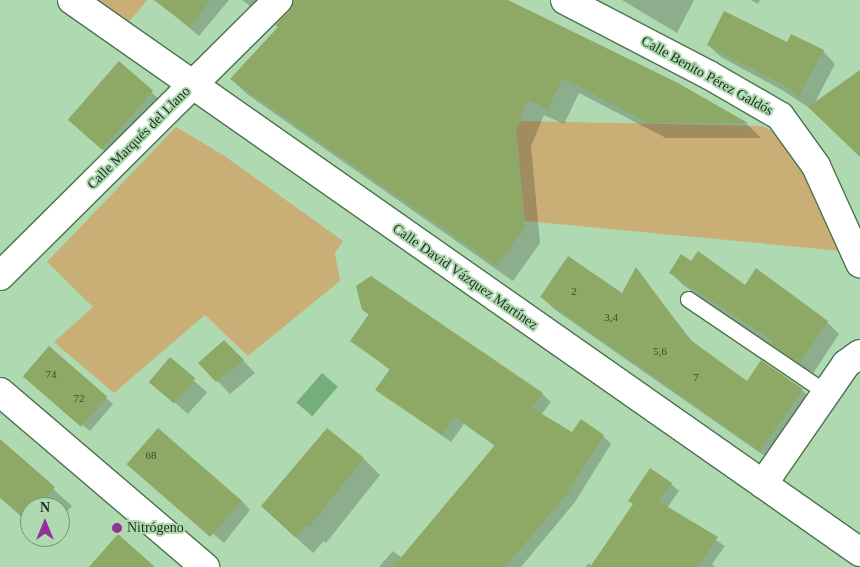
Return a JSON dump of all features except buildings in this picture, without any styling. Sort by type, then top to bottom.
[{"type":"street","name":"Calle David Vázquez Martínez","points":[[72,0],[192,86],[860,552]]},
{"type":"street","name":"Calle Marqués del Llano","points":[[0,276],[278,0]]},
{"type":"street","name":"Calle Benito Pérez Galdós","points":[[565,0],[709,74],[780,116],[816,166],[860,263]]},
{"type":"street","points":[[763,484],[846,364],[860,354]]},
{"type":"street","points":[[0,392],[205,567]]},
{"type":"lane","points":[[688,299],[827,393]]},
{"type":"shaded area","points":[[97,0],[147,0],[129,22]]},
{"type":"shaded area","points":[[520,121],[763,126],[779,135],[795,153],[842,251],[525,221],[516,130]]},
{"type":"shaded area","points":[[176,127],[223,155],[343,241],[335,253],[340,281],[248,356],[205,315],[114,393],[54,342],[93,307],[47,262]]},
{"type":"shaded area","points":[[322,373],[338,387],[312,416],[296,402]]},
{"type":"place","name":"Nitrógeno","points":[[117,528]]}]
